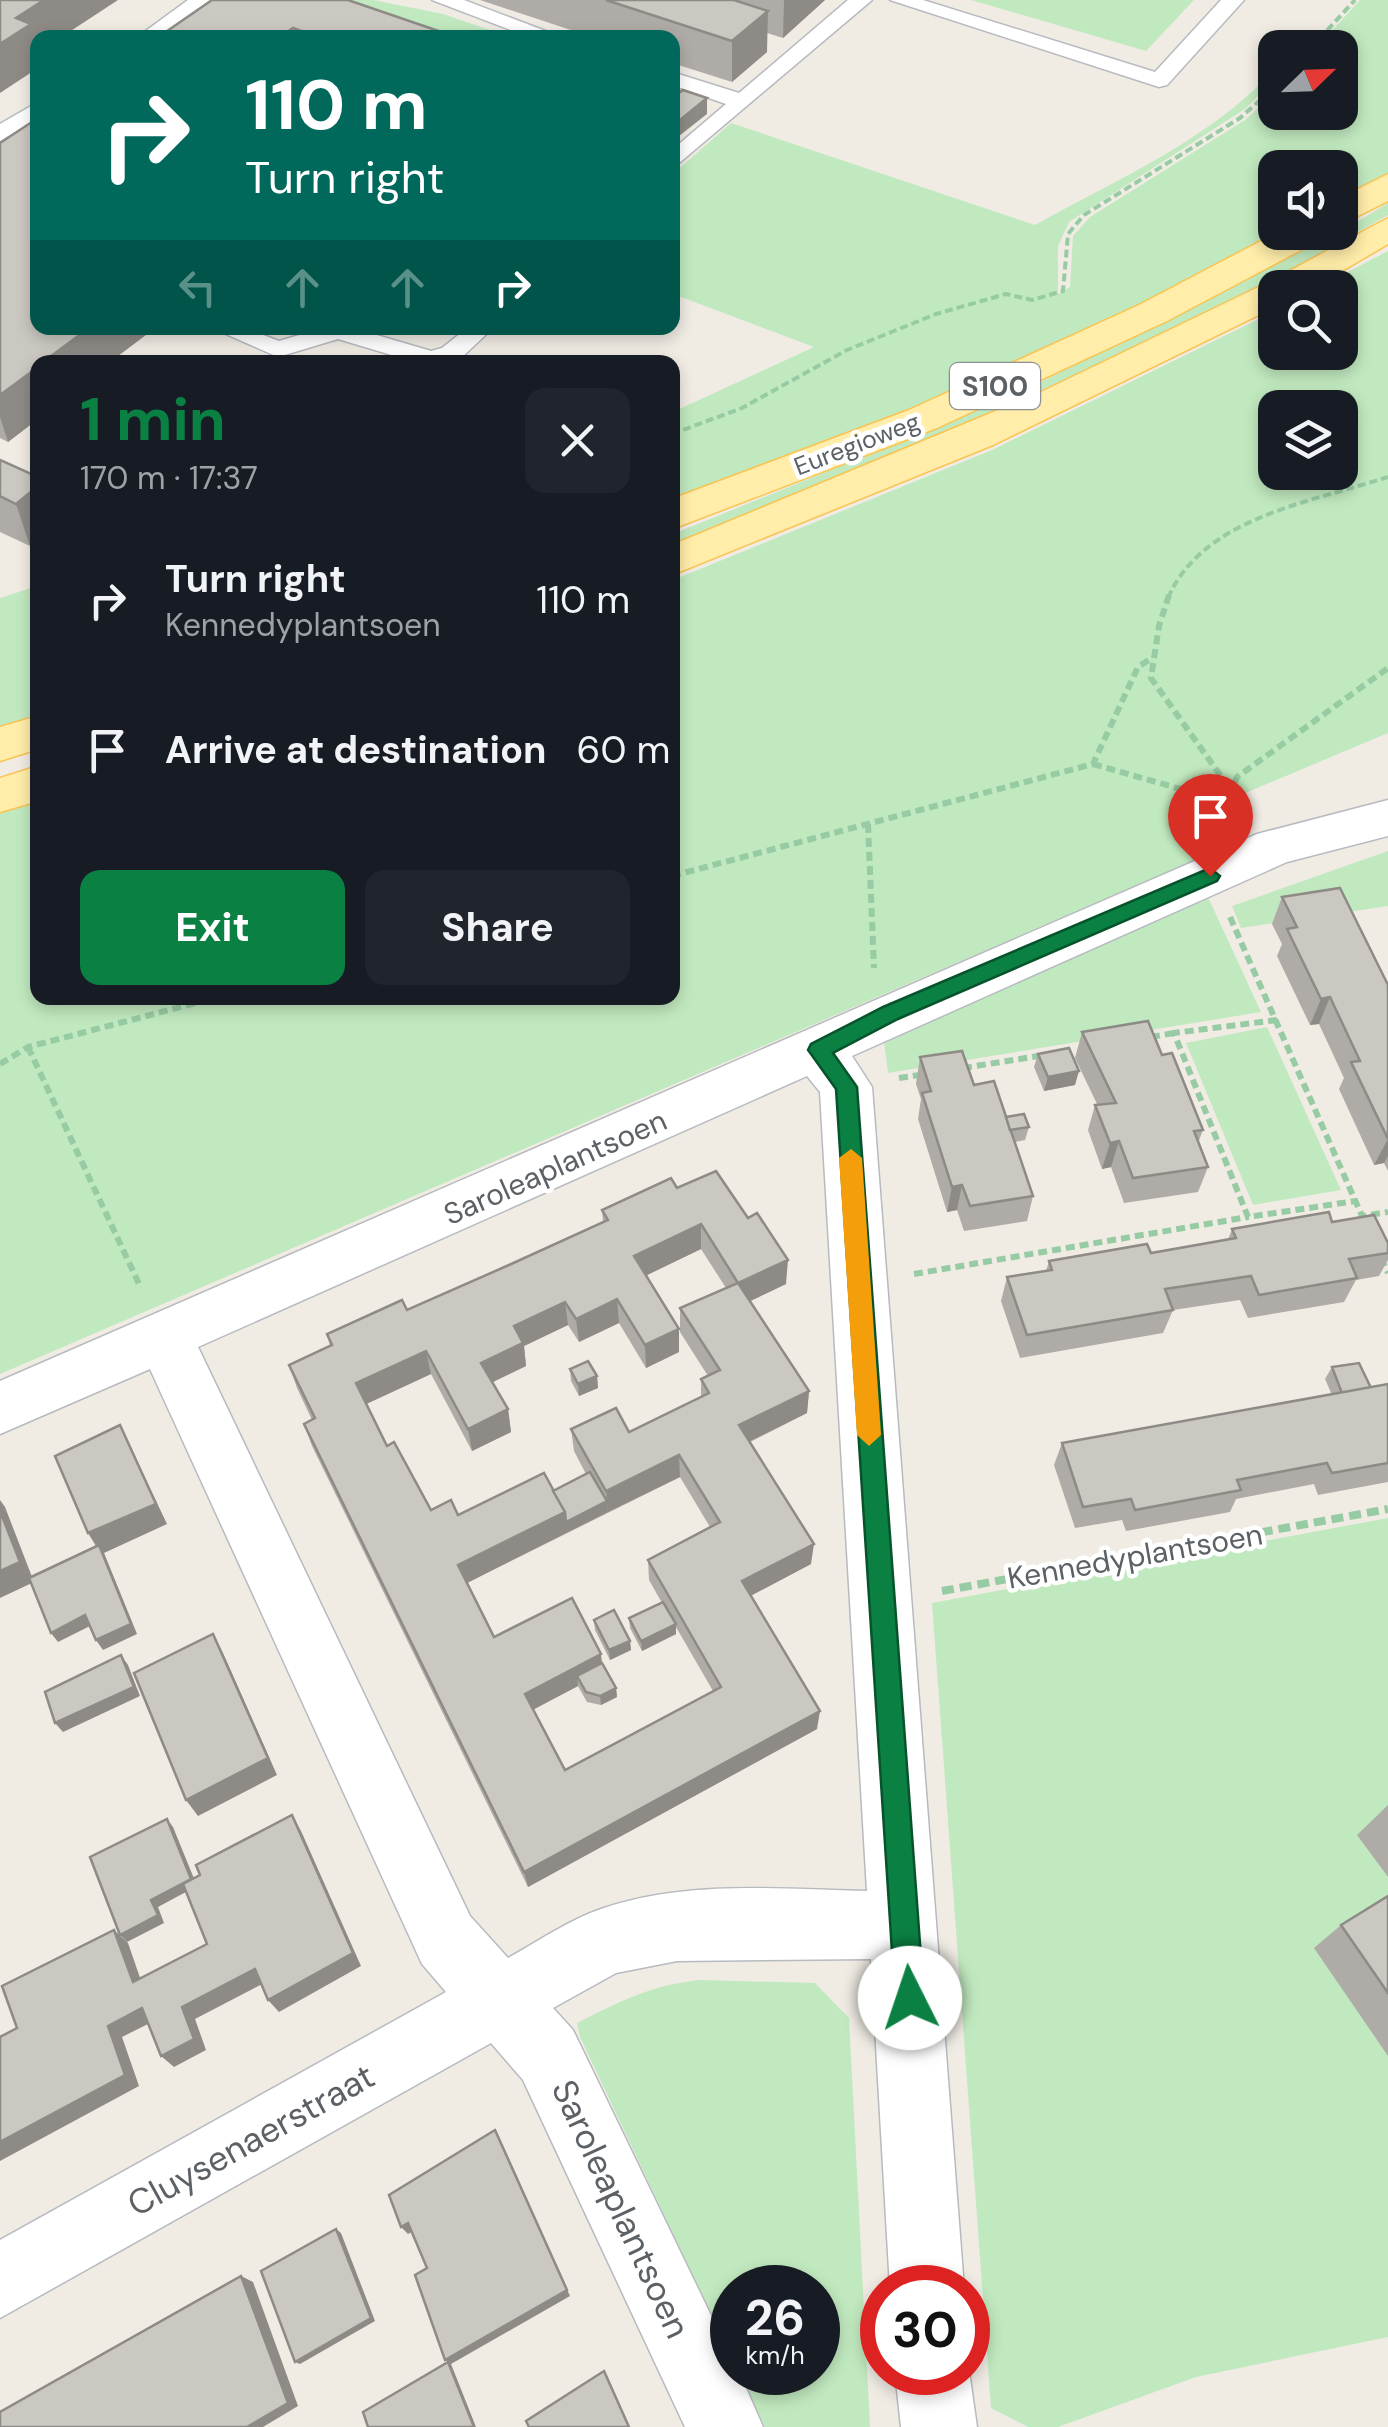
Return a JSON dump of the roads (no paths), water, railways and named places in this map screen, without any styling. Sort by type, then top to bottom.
[{"type":"main road","points":[[1358,203],[1388,185]]},
{"type":"main road","points":[[1316,270],[1388,229]]},
{"type":"main road","name":"Euregioweg","points":[[680,512],[923,419],[1153,312],[1272,250]]},
{"type":"main road","name":"Euregioweg","points":[[680,558],[964,444],[1185,341],[1258,301]]},
{"type":"main road","points":[[0,744],[30,735]]},
{"type":"main road","points":[[0,795],[30,786]]},
{"type":"street","points":[[926,2265],[858,1283],[832,1069],[890,1013],[1274,847],[1388,818]]},
{"type":"street","name":"Saroleaplantsoen","points":[[725,2427],[548,2055],[446,1940],[164,1336],[832,1069]]},
{"type":"street","points":[[0,1408],[164,1336]]},
{"type":"street","points":[[502,2000],[604,1942],[643,1930],[905,1925]]},
{"type":"street","name":"Cluysenaerstraat","points":[[0,2281],[502,2000]]},
{"type":"street","points":[[936,2395],[939,2427]]},
{"type":"lane","points":[[158,30],[202,0]]},
{"type":"lane","points":[[443,0],[531,30]]},
{"type":"lane","points":[[680,155],[861,0]]},
{"type":"lane","points":[[901,0],[1160,80],[1232,0]]},
{"type":"lane","points":[[680,81],[743,102]]},
{"type":"lane","points":[[0,134],[30,114]]},
{"type":"lane","points":[[242,335],[278,349],[325,335]]},
{"type":"lane","points":[[352,335],[420,355]]},
{"type":"lane","points":[[445,355],[473,335]]}]
